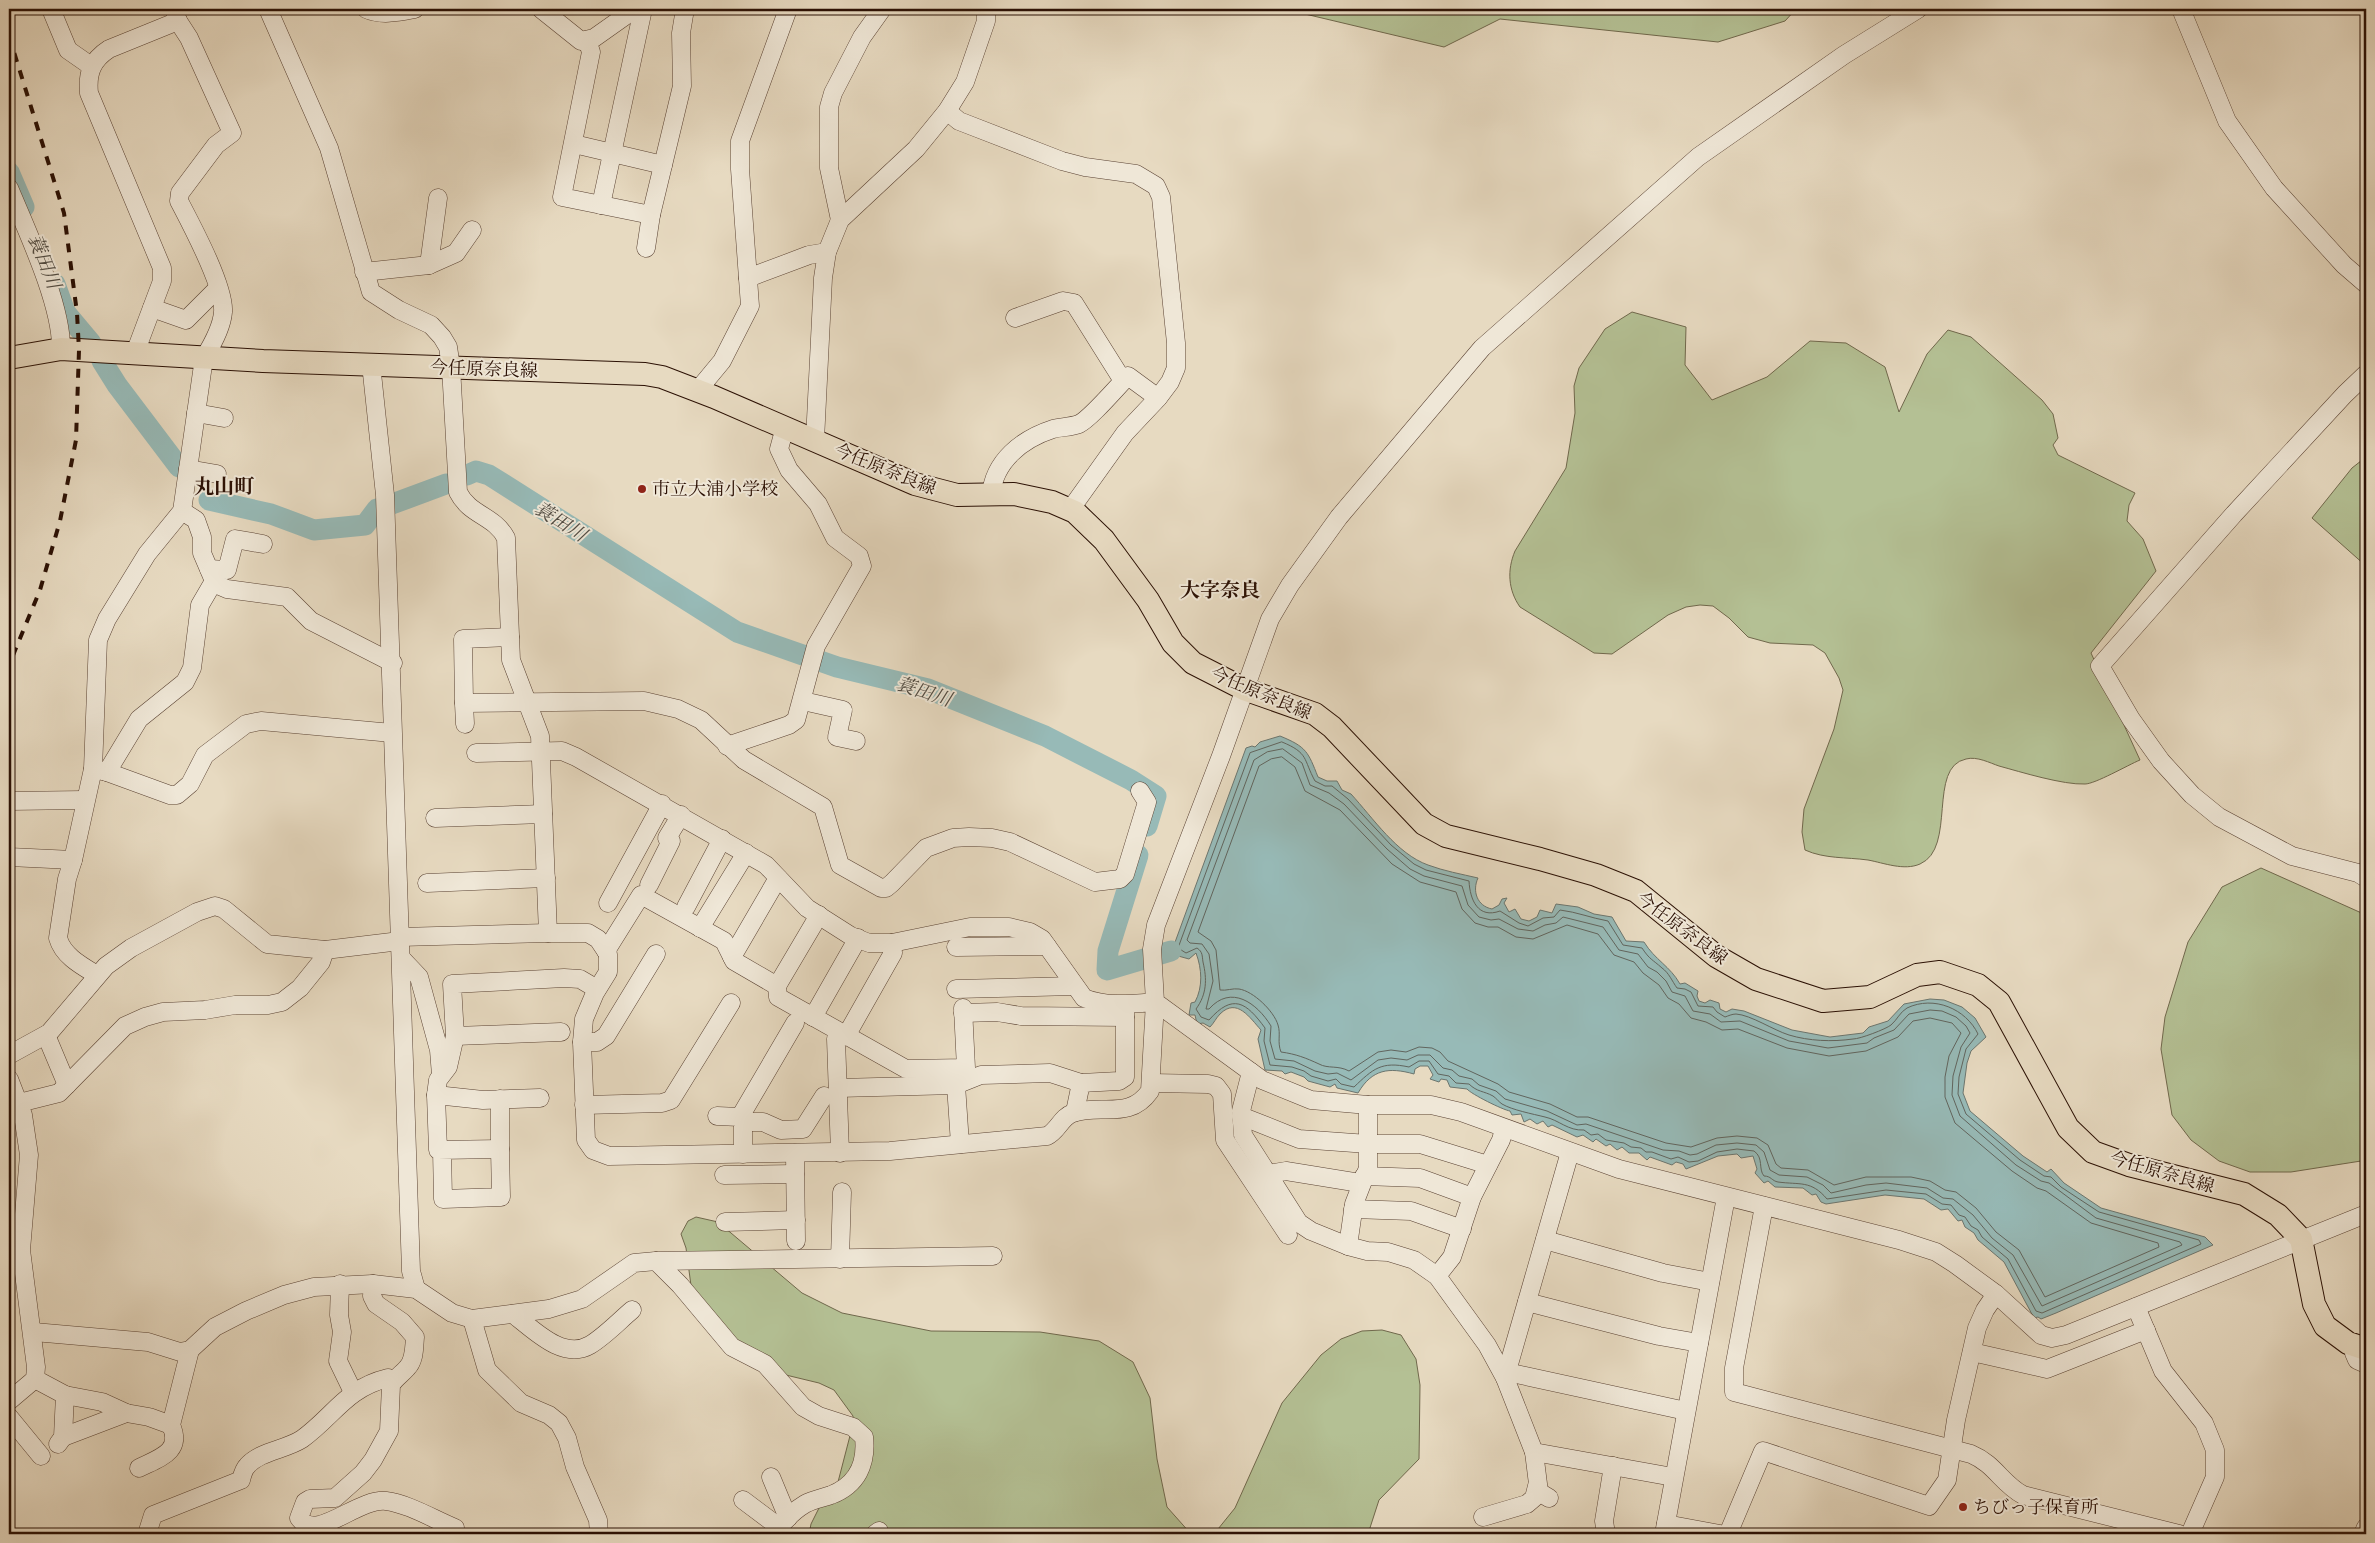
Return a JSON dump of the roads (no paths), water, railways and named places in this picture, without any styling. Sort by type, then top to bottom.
[{"type":"main road","name":"今任原奈良線","points":[[9,358],[60,350],[204,358],[645,374],[662,377],[698,390],[915,484],[939,492],[957,495],[1014,494],[1052,502],[1070,510],[1104,540],[1148,600],[1173,643],[1193,663],[1244,689],[1315,714],[1332,727],[1424,824],[1446,836],[1596,875],[1636,891],[1716,956],[1756,979],[1822,1001],[1870,997],[1917,975],[1940,972],[1978,985],[1999,1002],[2068,1128],[2093,1152],[2129,1165],[2244,1194],[2278,1215],[2301,1239]]},
{"type":"main road","points":[[2301,1239],[2314,1304],[2325,1326],[2363,1353]]},
{"type":"street","points":[[51,9],[68,50],[91,66]]},
{"type":"street","points":[[268,9],[329,148],[364,272],[372,292],[399,310],[431,325],[442,337],[448,348],[451,367],[458,492],[464,504],[492,521],[500,528],[506,538],[511,660],[539,730],[548,933]]},
{"type":"street","points":[[366,9],[372,12],[395,13],[416,9]]},
{"type":"street","points":[[541,9],[580,41],[594,38],[635,9]]},
{"type":"street","points":[[601,205],[643,9]]},
{"type":"street","points":[[646,248],[651,216],[682,86],[681,33],[685,9]]},
{"type":"street","points":[[698,390],[722,361],[750,306],[740,169],[740,141],[788,9]]},
{"type":"street","points":[[840,220],[829,168],[829,107],[833,92],[858,45],[882,9]]},
{"type":"street","points":[[815,440],[823,278],[827,252],[840,220],[916,149],[947,111],[965,82],[986,21],[986,9]]},
{"type":"street","points":[[9,1055],[46,1035],[106,966],[131,948],[196,912],[215,906],[224,909],[267,944],[325,950],[548,933],[588,933],[598,939],[606,951],[608,972],[597,989],[584,1019],[582,1042],[584,1105],[586,1140],[593,1150],[609,1156],[840,1153],[1047,1136],[1053,1133],[1064,1117],[1075,1112],[1126,1109],[1137,1105],[1150,1091],[1151,1083],[1156,1002],[1152,949],[1156,925],[1222,756],[1270,619],[1290,584],[1339,517],[1482,348],[1698,157],[1844,55],[1918,9]]},
{"type":"street","points":[[2182,9],[2227,121],[2274,188],[2344,264],[2366,284]]},
{"type":"street","points":[[100,770],[98,640],[107,619],[148,554],[182,511],[204,358],[212,345],[224,313],[223,303],[203,246],[179,201],[180,193],[216,145],[232,133],[189,38],[176,15],[100,55],[91,66],[88,80],[89,93],[162,268],[162,281],[135,353]]},
{"type":"street","points":[[587,40],[591,52],[562,197],[651,216]]},
{"type":"street","points":[[947,111],[959,121],[1062,161],[1085,167],[1136,174],[1156,186],[1161,197],[1176,368],[1170,382],[1158,398],[1125,432],[1070,510]]},
{"type":"street","points":[[574,144],[663,165]]},
{"type":"street","points":[[9,188],[32,244],[57,315],[60,350]]},
{"type":"street","points":[[429,264],[438,198]]},
{"type":"street","points":[[364,272],[429,264],[456,252],[472,230]]},
{"type":"street","points":[[748,278],[809,255],[827,252]]},
{"type":"street","points":[[152,308],[186,320],[218,288]]},
{"type":"street","points":[[1015,318],[1063,301],[1074,303],[1123,381]]},
{"type":"street","points":[[371,364],[385,495],[393,663],[392,733],[412,1271],[416,1289]]},
{"type":"street","points":[[2366,374],[2345,394],[2248,500],[2100,666],[2131,718],[2161,761],[2192,795],[2219,817],[2292,856],[2358,873],[2366,878]]},
{"type":"street","points":[[992,495],[999,466],[1014,451],[1035,436],[1054,429],[1080,424],[1128,376],[1158,398]]},
{"type":"street","points":[[196,413],[224,418]]},
{"type":"street","points":[[727,746],[789,725],[796,720],[803,701],[816,646],[862,566],[859,556],[835,538],[818,504],[789,470],[779,449],[785,427]]},
{"type":"street","points":[[188,469],[217,474]]},
{"type":"street","points":[[182,511],[196,520],[202,538],[202,553],[211,576],[227,589],[287,596],[311,621],[393,663]]},
{"type":"street","points":[[97,975],[80,965],[60,948],[58,938],[67,879],[73,860],[84,800],[100,770],[139,719],[185,682],[192,668],[200,605],[211,576],[227,570],[235,539],[263,544]]},
{"type":"street","points":[[465,724],[463,639],[510,637]]},
{"type":"street","points":[[464,704],[526,701],[644,701],[678,709],[702,720],[727,746],[744,760],[823,807],[840,866],[881,888],[886,888],[926,848],[953,838],[969,837],[992,838],[1010,842],[1095,882],[1113,882],[1125,874],[1147,802],[1140,791]]},
{"type":"street","points":[[803,701],[843,710],[837,737],[856,741]]},
{"type":"street","points":[[100,770],[170,795],[177,795],[190,784],[205,755],[246,724],[261,721],[392,733]]},
{"type":"street","points":[[476,753],[562,751],[662,804],[766,865],[807,908],[869,943],[892,943],[953,929],[1008,927],[1030,932],[1042,939],[1084,998],[1125,1011]]},
{"type":"street","points":[[9,801],[84,800]]},
{"type":"street","points":[[608,902],[662,804]]},
{"type":"street","points":[[435,818],[543,814]]},
{"type":"street","points":[[649,885],[671,842],[667,838],[681,815]]},
{"type":"street","points":[[686,907],[722,839]]},
{"type":"street","points":[[700,928],[746,853]]},
{"type":"street","points":[[9,857],[73,860]]},
{"type":"street","points":[[427,883],[546,878]]},
{"type":"street","points":[[732,957],[778,878]]},
{"type":"street","points":[[606,951],[641,895],[724,941],[734,961],[777,986]]},
{"type":"street","points":[[819,915],[777,986],[778,998],[906,1069],[966,1068],[963,1010],[997,1012],[1021,1016],[1125,1011],[1156,1002]]},
{"type":"street","points":[[813,1018],[858,938]]},
{"type":"street","points":[[840,1153],[831,1092],[836,1039],[846,1036],[893,953],[892,943]]},
{"type":"street","points":[[400,945],[419,977],[439,1050],[441,1076],[436,1095],[438,1150],[500,1149]]},
{"type":"street","points":[[956,947],[1047,946]]},
{"type":"street","points":[[19,1103],[59,1093],[125,1026],[145,1017],[163,1012],[205,1010],[235,1005],[268,1006],[282,1002],[300,988],[316,969],[321,962],[325,950]]},
{"type":"street","points":[[582,1042],[597,1042],[606,1036],[656,954]]},
{"type":"street","points":[[441,1076],[448,1067],[455,1036],[452,984],[564,978],[580,979],[597,989]]},
{"type":"street","points":[[956,989],[1074,986]]},
{"type":"street","points":[[1156,1002],[1262,1080],[1311,1100],[1368,1105],[1431,1105],[1461,1112],[1619,1169],[1899,1240],[1936,1252],[1996,1294],[2031,1328],[2042,1335],[2052,1338],[2066,1335],[2366,1214]]},
{"type":"street","points":[[584,1105],[662,1103],[671,1100],[731,1003]]},
{"type":"street","points":[[717,1116],[763,1122],[781,1130],[803,1129],[831,1092],[956,1085],[981,1075],[1050,1073],[1081,1083],[1119,1081],[1125,1077],[1125,1011]]},
{"type":"street","points":[[743,1154],[741,1119],[795,1024]]},
{"type":"street","points":[[455,1036],[561,1032]]},
{"type":"street","points":[[46,1035],[67,1085]]},
{"type":"street","points":[[1251,1072],[1241,1116],[1243,1135],[1298,1223],[1348,1246],[1366,1251],[1388,1252],[1414,1260],[1436,1276],[1488,1345],[1506,1375],[1534,1452],[1543,1492],[1527,1504],[1483,1517]]},
{"type":"street","points":[[9,1079],[19,1103],[29,1155],[22,1250],[34,1332],[36,1366],[35,1379],[9,1400]]},
{"type":"street","points":[[1075,1112],[1081,1083]]},
{"type":"street","points":[[1151,1083],[1208,1084],[1216,1086],[1222,1094],[1225,1140],[1288,1234]]},
{"type":"street","points":[[956,1085],[960,1144]]},
{"type":"street","points":[[436,1095],[483,1100],[540,1098]]},
{"type":"street","points":[[442,1150],[444,1199],[501,1198],[500,1099]]},
{"type":"street","points":[[1348,1246],[1353,1209],[1362,1179],[1368,1168],[1368,1105]]},
{"type":"street","points":[[1241,1116],[1299,1139],[1431,1146],[1488,1165]]},
{"type":"street","points":[[1436,1276],[1452,1257],[1472,1198],[1501,1140],[1504,1129]]},
{"type":"street","points":[[1506,1375],[1570,1152]]},
{"type":"street","points":[[795,1154],[796,1240]]},
{"type":"street","points":[[1268,1174],[1286,1171],[1362,1179],[1420,1178],[1472,1198]]},
{"type":"street","points":[[724,1175],[795,1174]]},
{"type":"street","points":[[840,1259],[842,1192]]},
{"type":"street","points":[[1720,1534],[1665,1529],[1673,1477],[1726,1197]]},
{"type":"street","points":[[1764,1206],[1734,1368],[1734,1392],[1984,1459],[2006,1482],[2023,1495],[2129,1528],[2179,1534]]},
{"type":"street","points":[[1353,1209],[1411,1211],[1462,1228]]},
{"type":"street","points":[[725,1222],[796,1220]]},
{"type":"street","points":[[1545,1240],[1663,1273],[1710,1282]]},
{"type":"street","points":[[9,1263],[22,1250]]},
{"type":"street","points":[[34,1332],[148,1342],[180,1352],[190,1350],[216,1328],[246,1311],[284,1295],[314,1287],[340,1284],[373,1284],[416,1289],[452,1313],[472,1319],[548,1309],[582,1299],[634,1263],[656,1261],[993,1256]]},
{"type":"street","points":[[656,1261],[680,1285],[732,1348],[766,1364],[803,1407],[819,1416],[853,1427],[864,1437],[866,1453],[862,1467],[855,1479],[840,1490],[805,1504],[780,1526]]},
{"type":"street","points":[[340,1284],[339,1315],[342,1332],[338,1361],[353,1392]]},
{"type":"street","points":[[373,1284],[372,1296],[376,1304],[402,1322],[414,1337],[414,1353],[410,1366],[393,1380],[389,1431],[373,1460],[363,1473],[335,1498],[305,1502],[299,1518],[303,1526],[310,1531],[320,1532],[370,1504],[385,1501],[455,1528],[455,1534]]},
{"type":"street","points":[[1728,1534],[1763,1451],[1929,1506],[1947,1480],[1956,1420],[1972,1352],[1981,1319],[1996,1294]]},
{"type":"street","points":[[1527,1302],[1659,1336],[1698,1343]]},
{"type":"street","points":[[2136,1307],[2163,1370],[2204,1423],[2215,1450],[2215,1477],[2190,1534]]},
{"type":"street","points":[[513,1314],[552,1343],[575,1350],[589,1346],[632,1310]]},
{"type":"street","points":[[472,1319],[487,1370],[521,1403],[549,1414],[559,1423],[568,1438],[576,1467],[598,1520],[599,1534]]},
{"type":"street","points":[[1972,1352],[2047,1368],[2146,1330]]},
{"type":"street","points":[[139,1468],[164,1455],[172,1448],[175,1435],[171,1425],[190,1350]]},
{"type":"street","points":[[1506,1375],[1686,1410]]},
{"type":"street","points":[[147,1534],[153,1515],[241,1480],[247,1466],[268,1453],[300,1440],[353,1392],[380,1380],[388,1378],[393,1380]]},
{"type":"street","points":[[35,1379],[64,1394],[102,1402],[126,1413],[149,1417],[171,1425]]},
{"type":"street","points":[[64,1394],[61,1440],[126,1413]]},
{"type":"street","points":[[9,1416],[41,1456]]},
{"type":"street","points":[[1534,1452],[1673,1477]]},
{"type":"street","points":[[1606,1534],[1604,1521],[1613,1466]]},
{"type":"street","points":[[771,1477],[780,1526]]},
{"type":"street","points":[[743,1500],[780,1526]]},
{"type":"street","points":[[2363,1534],[2366,1528]]},
{"type":"water","points":[[1280,736],[1301,747],[1309,756],[1318,777],[1327,781],[1337,781],[1342,790],[1351,794],[1386,834],[1406,853],[1428,865],[1478,878],[1476,893],[1483,905],[1492,909],[1499,905],[1502,899],[1507,898],[1504,903],[1509,912],[1515,909],[1521,919],[1529,921],[1537,917],[1540,910],[1552,913],[1556,904],[1578,907],[1594,914],[1612,917],[1626,941],[1644,942],[1653,954],[1672,972],[1680,984],[1685,983],[1698,991],[1699,1001],[1705,1003],[1710,1000],[1719,1003],[1720,1009],[1726,1012],[1732,1009],[1744,1011],[1792,1030],[1830,1037],[1863,1033],[1869,1027],[1888,1021],[1904,1004],[1930,999],[1944,1000],[1962,1007],[1975,1018],[1986,1037],[1971,1051],[1967,1063],[1963,1093],[1970,1111],[2023,1156],[2047,1172],[2051,1169],[2064,1183],[2101,1208],[2205,1237],[2213,1245],[2056,1313],[2041,1319],[2038,1317],[2034,1318],[2004,1262],[1978,1240],[1974,1233],[1965,1227],[1962,1220],[1958,1221],[1948,1209],[1941,1210],[1924,1199],[1885,1195],[1826,1204],[1821,1202],[1816,1194],[1812,1195],[1803,1188],[1775,1187],[1768,1181],[1764,1183],[1755,1173],[1757,1169],[1753,1156],[1741,1158],[1737,1154],[1718,1156],[1686,1169],[1683,1164],[1676,1162],[1672,1165],[1650,1157],[1647,1160],[1639,1153],[1629,1153],[1622,1147],[1617,1150],[1610,1144],[1606,1146],[1596,1139],[1593,1142],[1583,1135],[1577,1137],[1552,1125],[1548,1127],[1543,1121],[1537,1124],[1530,1119],[1524,1122],[1521,1114],[1512,1115],[1510,1111],[1487,1102],[1467,1089],[1450,1087],[1447,1080],[1441,1079],[1439,1082],[1430,1079],[1433,1075],[1428,1066],[1420,1066],[1415,1069],[1414,1074],[1397,1071],[1382,1072],[1369,1079],[1358,1093],[1337,1088],[1335,1084],[1330,1087],[1308,1081],[1304,1077],[1291,1072],[1285,1074],[1282,1071],[1265,1070],[1258,1039],[1261,1030],[1243,1011],[1238,1008],[1226,1009],[1210,1027],[1203,1023],[1197,1024],[1195,1015],[1189,1015],[1191,1003],[1195,1002],[1198,996],[1200,984],[1200,965],[1196,953],[1189,959],[1171,954],[1158,962],[1158,951],[1174,945],[1246,748],[1255,747],[1260,742]]},
{"type":"waterway","name":"蓑田川","points":[[9,172],[24,207]]},
{"type":"waterway","name":"蓑田川","points":[[55,284],[65,312],[91,343]]},
{"type":"waterway","name":"蓑田川","points":[[102,361],[117,385],[179,467]]},
{"type":"waterway","name":"蓑田川","points":[[467,475],[476,471],[489,475],[737,632],[837,667],[928,689],[1045,736],[1131,780],[1156,796],[1147,826]]},
{"type":"waterway","name":"蓑田川","points":[[392,504],[446,484]]},
{"type":"waterway","name":"蓑田川","points":[[209,500],[271,514],[314,530],[365,525],[377,509]]},
{"type":"waterway","name":"蓑田川","points":[[1138,855],[1108,951],[1107,970],[1171,951]]},
{"type":"railway","points":[[9,36],[64,213],[77,313],[79,350],[76,440],[60,521],[40,590],[9,665]]},
{"type":"place","name":"市立大浦小学校","points":[[642,489]]},
{"type":"place","name":"ちびっ子保育所","points":[[1963,1507]]},
{"type":"district","name":"丸山町","points":[[224,486]]},
{"type":"district","name":"大字奈良","points":[[1220,590]]}]
